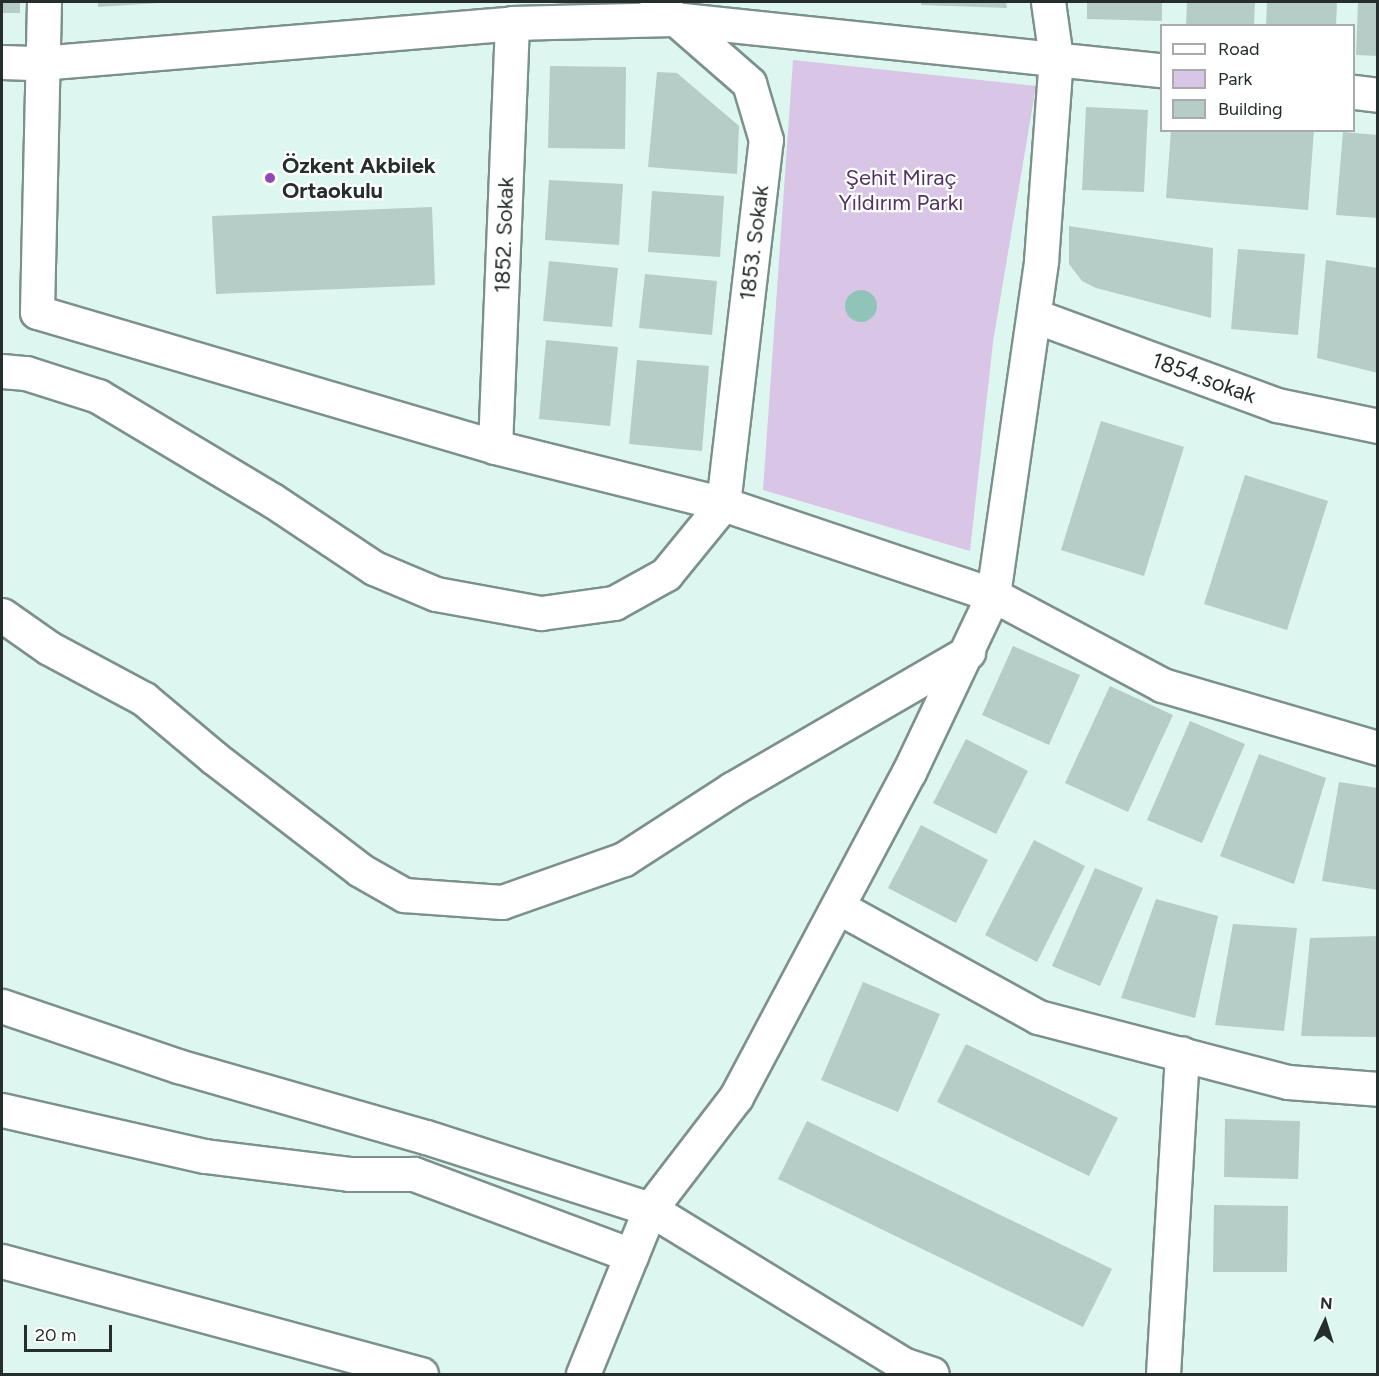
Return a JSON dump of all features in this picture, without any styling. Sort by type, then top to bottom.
[{"type":"street","points":[[44,2],[40,63],[37,312],[495,447],[723,504],[993,595],[1162,685],[1377,748]]},
{"type":"street","points":[[583,1374],[650,1209],[736,1097],[838,906],[968,651],[993,595],[1035,316],[1056,57],[1048,2]]},
{"type":"street","points":[[2,62],[40,63],[665,10],[1160,70]]},
{"type":"street","name":"1853. Sokak","points":[[665,10],[749,83],[766,140],[723,504]]},
{"type":"street","name":"1852. Sokak","points":[[495,447],[512,23]]},
{"type":"street","points":[[1355,92],[1377,94]]},
{"type":"street","name":"1854.sokak","points":[[1035,316],[1277,405],[1377,426]]},
{"type":"street","points":[[2,371],[26,373],[98,396],[272,500],[374,568],[436,594],[541,613],[614,603],[666,574],[723,504]]},
{"type":"street","points":[[2,615],[49,648],[144,699],[213,757],[369,875],[404,895],[502,902],[624,859],[732,789],[968,651]]},
{"type":"street","points":[[838,906],[1038,1017],[1288,1082],[1377,1089]]},
{"type":"street","points":[[2,1006],[178,1066],[426,1137],[650,1209],[905,1365],[932,1374]]},
{"type":"street","points":[[1163,1374],[1182,1054]]},
{"type":"street","points":[[2,1110],[205,1156],[349,1174],[414,1174],[631,1255]]},
{"type":"street","points":[[2,1261],[421,1374]]},
{"type":"green space","name":"Şehit Miraç Yıldırım Parkı","points":[[793,60],[1036,86],[993,342],[970,551],[763,490]]},
{"type":"shaded area","points":[[861,290],[872,295],[877,306],[872,317],[861,322],[850,317],[845,306],[850,295]]},
{"type":"building","points":[[2,2],[20,2],[20,13],[2,13]]},
{"type":"building","points":[[98,2],[159,2],[159,3],[98,7]]},
{"type":"building","points":[[921,2],[1006,2],[1007,8],[921,5]]},
{"type":"building","points":[[1087,2],[1162,2],[1162,21],[1087,19]]},
{"type":"building","points":[[1187,2],[1255,2],[1254,24],[1186,24]]},
{"type":"building","points":[[1267,2],[1337,2],[1336,24],[1266,24]]},
{"type":"building","points":[[1358,2],[1378,2],[1378,56],[1356,55]]},
{"type":"building","points":[[550,66],[626,67],[625,149],[548,148]]},
{"type":"building","points":[[657,72],[677,73],[739,126],[737,174],[648,167]]},
{"type":"building","points":[[1086,107],[1148,110],[1144,192],[1082,190]]},
{"type":"building","points":[[1171,132],[1314,132],[1308,210],[1166,198]]},
{"type":"building","points":[[1343,132],[1378,135],[1378,218],[1336,215]]},
{"type":"building","points":[[549,180],[623,184],[619,245],[545,240]]},
{"type":"building","points":[[652,191],[724,196],[720,257],[648,252]]},
{"type":"building","points":[[432,207],[435,285],[216,294],[212,216]]},
{"type":"building","points":[[1069,226],[1213,248],[1211,318],[1096,288],[1082,281],[1069,264]]},
{"type":"building","points":[[1238,249],[1305,254],[1298,335],[1231,329]]},
{"type":"building","points":[[1326,260],[1378,268],[1378,373],[1317,358]]},
{"type":"building","points":[[549,261],[618,268],[612,327],[543,321]]},
{"type":"building","points":[[645,274],[717,281],[712,335],[639,328]]},
{"type":"building","points":[[546,340],[618,347],[610,426],[539,419]]},
{"type":"building","points":[[637,360],[709,366],[702,451],[629,444]]},
{"type":"building","points":[[1101,421],[1184,447],[1144,576],[1061,550]]},
{"type":"building","points":[[1245,475],[1328,501],[1287,630],[1204,604]]},
{"type":"building","points":[[1013,646],[1080,675],[1049,745],[982,715]]},
{"type":"building","points":[[1110,686],[1173,715],[1128,812],[1065,783]]},
{"type":"building","points":[[1190,721],[1245,744],[1202,843],[1147,820]]},
{"type":"building","points":[[966,739],[1028,771],[996,834],[933,803]]},
{"type":"building","points":[[1259,754],[1326,778],[1294,884],[1220,856]]},
{"type":"building","points":[[1339,782],[1378,788],[1378,890],[1322,881]]},
{"type":"building","points":[[921,825],[988,860],[956,923],[888,888]]},
{"type":"building","points":[[1034,840],[1085,866],[1037,962],[985,935]]},
{"type":"building","points":[[1095,868],[1143,888],[1100,986],[1052,966]]},
{"type":"building","points":[[1156,899],[1218,916],[1195,1018],[1121,998]]},
{"type":"building","points":[[1233,924],[1297,928],[1284,1031],[1215,1025]]},
{"type":"building","points":[[1378,936],[1378,1037],[1301,1036],[1310,938]]},
{"type":"building","points":[[863,982],[940,1014],[898,1112],[821,1080]]},
{"type":"building","points":[[966,1044],[1118,1118],[1089,1176],[937,1102]]},
{"type":"building","points":[[1225,1119],[1300,1121],[1298,1179],[1224,1177]]},
{"type":"building","points":[[807,1121],[1112,1269],[1083,1327],[778,1179]]},
{"type":"building","points":[[1214,1205],[1288,1206],[1287,1272],[1213,1272]]},
{"type":"place","name":"Özkent Akbilek Ortaokulu","points":[[270,178]]}]
